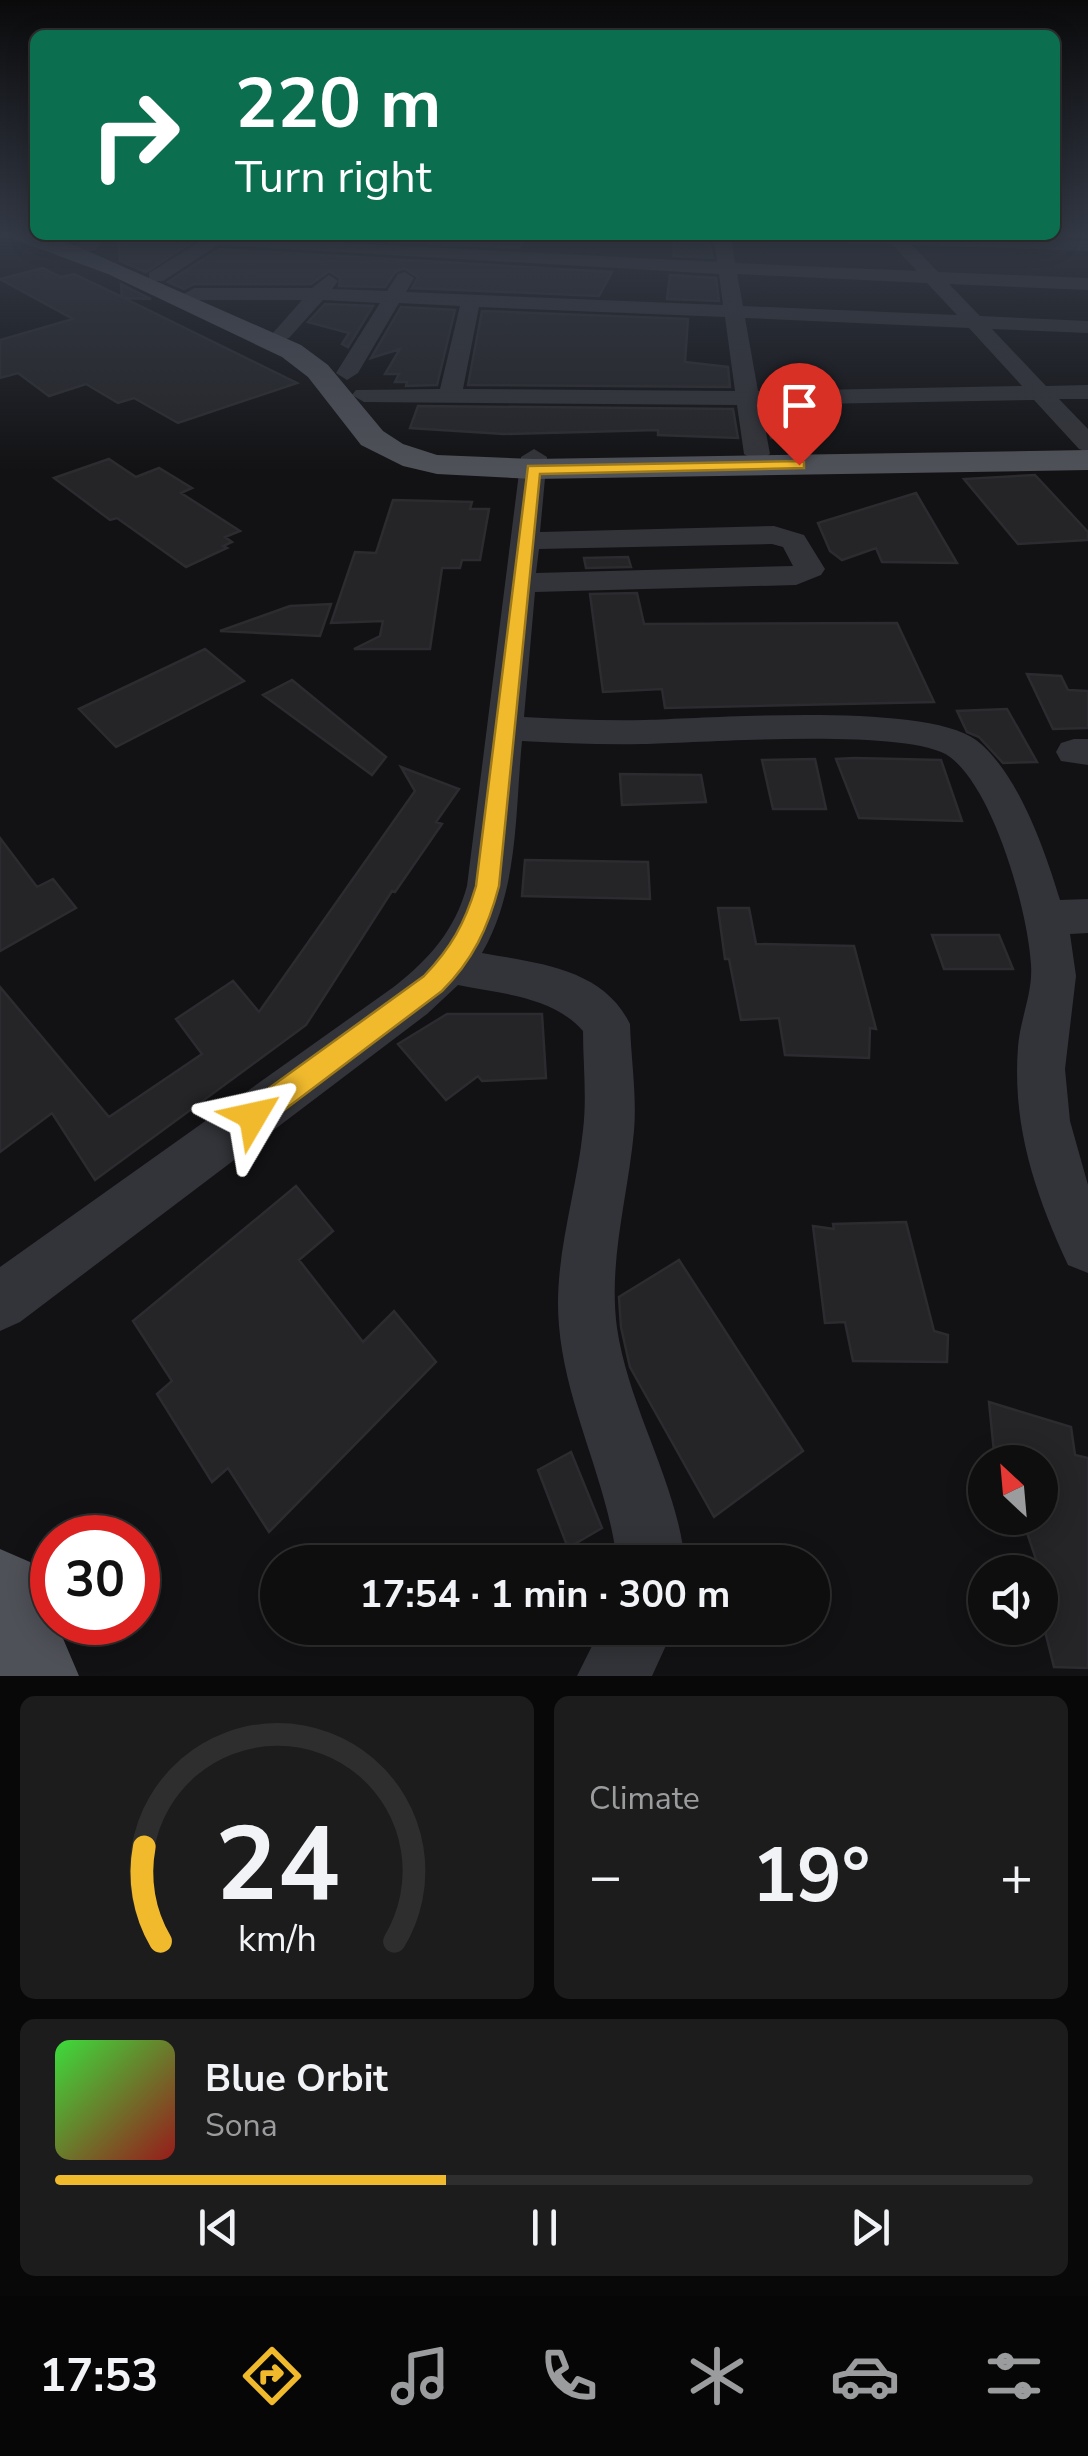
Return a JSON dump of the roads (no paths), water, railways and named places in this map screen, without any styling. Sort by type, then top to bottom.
[{"type":"main road","points":[[222,314],[304,358],[333,388],[354,421],[382,446],[413,459],[446,465],[1088,460]]},
{"type":"main road","points":[[235,314],[336,362],[389,427],[423,445],[467,455],[534,463],[1088,446]]},
{"type":"main road","points":[[0,1592],[34,1676]]},
{"type":"street","points":[[282,334],[299,314]]},
{"type":"street","points":[[386,314],[356,384],[450,397],[745,398],[1088,392]]},
{"type":"street","points":[[450,397],[469,314]]},
{"type":"street","points":[[734,314],[757,454]]},
{"type":"street","points":[[782,314],[1088,327]]},
{"type":"street","points":[[967,314],[1088,446]]},
{"type":"street","points":[[0,1302],[412,1000],[451,965],[476,927],[483,907],[506,728],[534,463]]},
{"type":"street","points":[[774,534],[794,541],[810,569],[796,576],[522,562],[774,534]]},
{"type":"street","points":[[506,728],[582,733],[870,731],[946,740],[961,746],[974,758],[994,790],[1025,857],[1067,917],[1042,1036],[1043,1121],[1061,1192],[1088,1245]]},
{"type":"street","points":[[451,965],[554,986],[585,1001],[606,1024],[609,1128],[585,1273],[588,1329],[604,1402],[647,1525],[649,1545]]},
{"type":"street","points":[[613,1676],[630,1645]]}]
